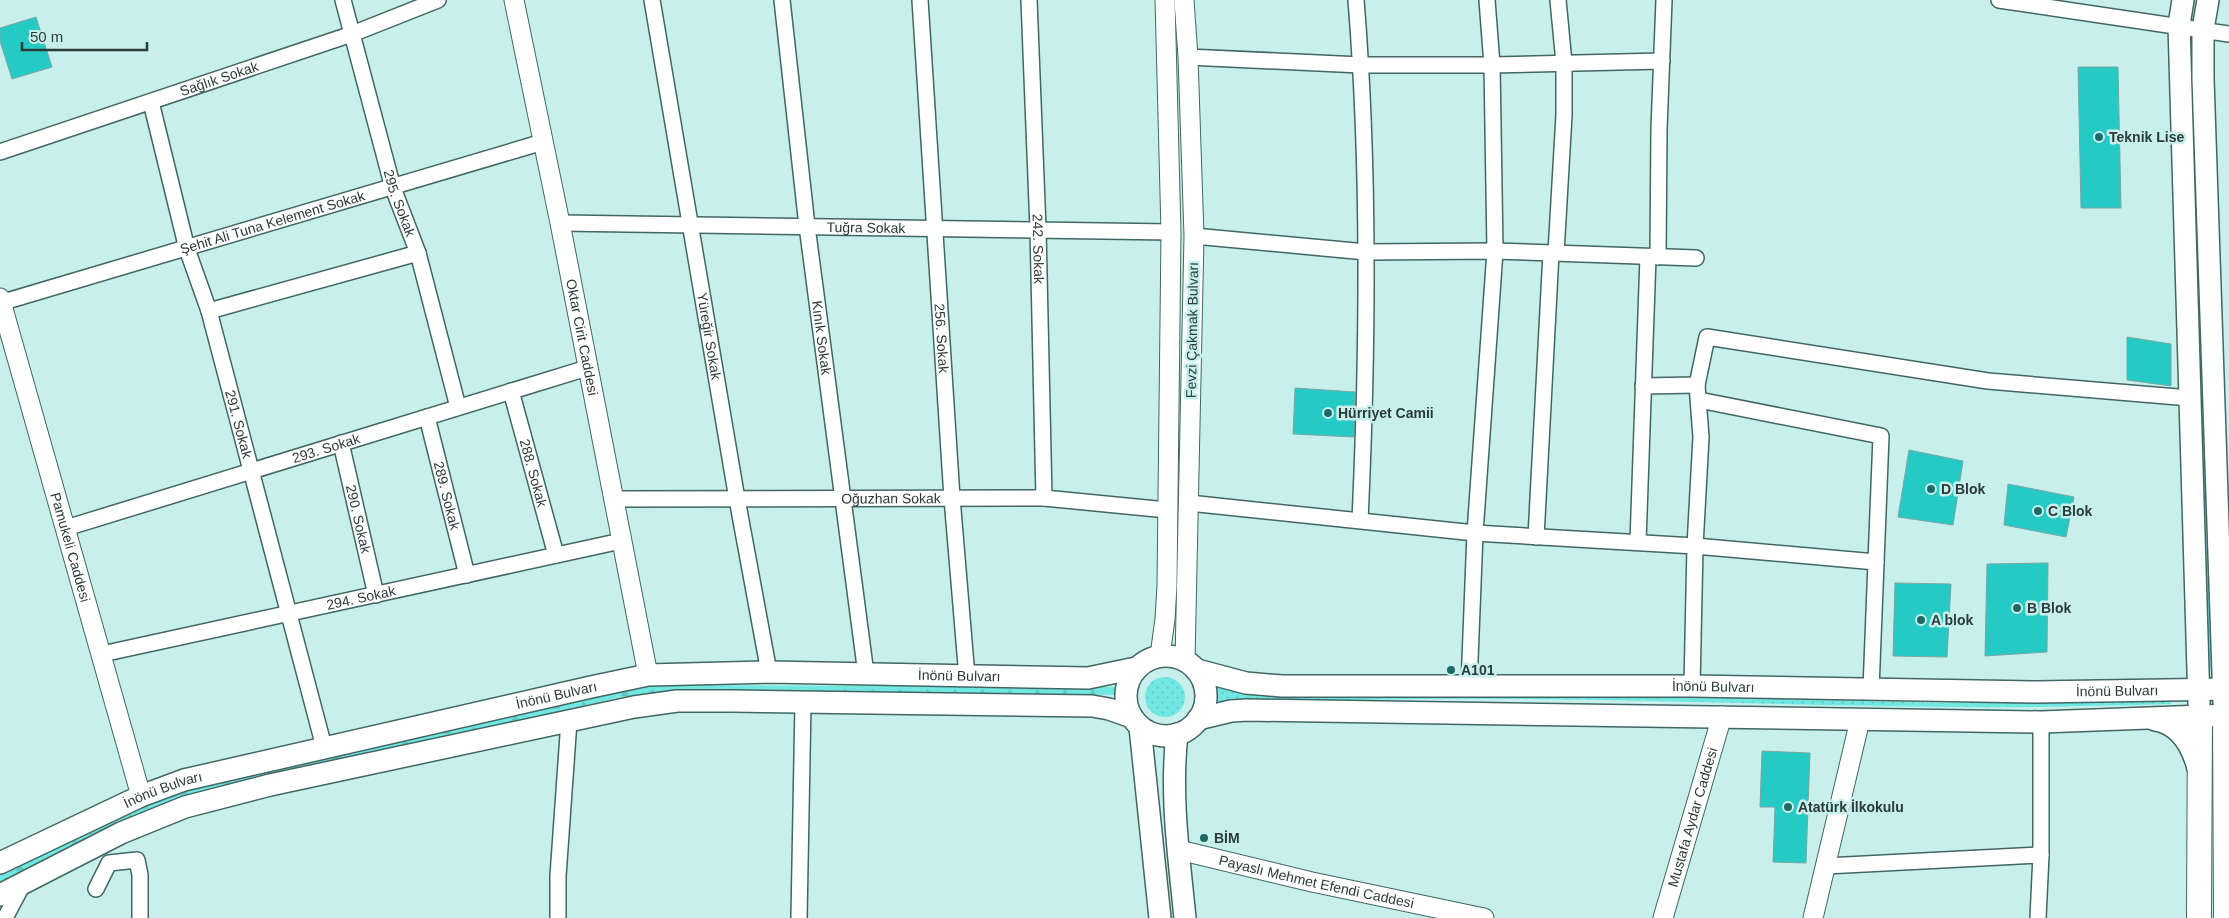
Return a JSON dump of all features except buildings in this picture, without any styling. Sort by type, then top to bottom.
[{"type":"main road","points":[[2183,0],[2179,26],[2200,717],[2199,918]]},
{"type":"main road","points":[[2208,0],[2203,29],[2227,716],[2226,918]]},
{"type":"main road","points":[[1160,656],[1173,656],[1191,665],[1203,680],[1206,694],[1204,707],[1198,719],[1189,728],[1177,734],[1164,736],[1152,734],[1136,722],[1126,705],[1125,692],[1129,679],[1136,668],[1147,660],[1160,656]]},
{"type":"main road","name":"İnönü Bulvarı","points":[[1191,665],[1246,684],[1282,686],[1692,686],[2035,692],[2199,691],[2226,689]]},
{"type":"main road","name":"İnönü Bulvarı","points":[[0,863],[141,796],[184,780],[324,747],[648,676],[769,672],[1088,678],[1136,668]]},
{"type":"main road","name":"İnönü Bulvarı","points":[[0,895],[122,833],[185,807],[270,785],[634,707],[677,702],[1092,706],[1109,709],[1136,722]]},
{"type":"main road","points":[[1198,719],[1231,711],[1247,710],[2041,722],[2227,716]]},
{"type":"main road","points":[[2145,718],[2166,722],[2179,732],[2191,747],[2200,775]]},
{"type":"main road","points":[[1136,722],[1160,918]]},
{"type":"main road","points":[[1177,734],[1174,784],[1185,918]]},
{"type":"street","name":"295. Sokak","points":[[343,0],[393,188],[418,252],[458,407]]},
{"type":"street","name":"Sağlık Sokak","points":[[0,152],[352,34],[438,0]]},
{"type":"street","name":"Oktar Cirit Caddesi","points":[[514,0],[544,142],[648,676]]},
{"type":"street","name":"Yüreğir Sokak","points":[[652,0],[737,499],[769,672]]},
{"type":"street","name":"Kınık Sokak","points":[[782,0],[807,226],[866,674]]},
{"type":"street","name":"256. Sokak","points":[[920,0],[952,498],[967,677]]},
{"type":"street","name":"242. Sokak","points":[[1029,0],[1038,228],[1044,498]]},
{"type":"street","name":"Fevzi Çakmak Bulvarı","points":[[1160,656],[1166,608],[1171,232],[1165,0]]},
{"type":"street","name":"Fevzi Çakmak Bulvarı","points":[[1184,0],[1188,58],[1194,236],[1189,503],[1191,665]]},
{"type":"street","points":[[1356,0],[1361,65],[1366,252],[1366,386],[1360,520]]},
{"type":"street","points":[[1469,685],[1475,533],[1495,251],[1492,65],[1487,0]]},
{"type":"street","points":[[1536,537],[1564,116],[1564,63],[1558,0]]},
{"type":"street","points":[[1638,542],[1643,386],[1653,257],[1664,0]]},
{"type":"street","points":[[1999,0],[2229,34]]},
{"type":"street","points":[[1188,58],[1361,65],[1492,65],[1662,61]]},
{"type":"street","name":"291. Sokak","points":[[151,102],[187,249],[209,311],[324,747]]},
{"type":"street","name":"Şehit Ali Tuna Kelement Sokak","points":[[0,301],[187,249],[544,142]]},
{"type":"street","name":"Tuğra Sokak","points":[[560,223],[1038,228],[1171,232]]},
{"type":"street","points":[[1194,236],[1366,252],[1495,251],[1696,258]]},
{"type":"street","points":[[209,311],[418,252]]},
{"type":"street","name":"Pamukeli Caddesi","points":[[0,301],[141,796]]},
{"type":"street","points":[[1692,686],[1700,437],[1698,393],[1707,337],[1988,381],[2190,398]]},
{"type":"street","name":"293. Sokak","points":[[66,528],[587,368]]},
{"type":"street","points":[[1643,386],[1698,393],[1881,436],[1871,689]]},
{"type":"street","name":"288. Sokak","points":[[511,391],[556,555]]},
{"type":"street","name":"289. Sokak","points":[[427,417],[467,575]]},
{"type":"street","name":"290. Sokak","points":[[341,443],[376,595]]},
{"type":"street","name":"Oğuzhan Sokak","points":[[613,499],[1044,498],[1167,510]]},
{"type":"street","points":[[1189,503],[1475,533],[1695,546],[1876,562]]},
{"type":"street","name":"294. Sokak","points":[[102,654],[621,541]]},
{"type":"street","points":[[799,918],[802,703]]},
{"type":"street","name":"Mustafa Aydar Caddesi","points":[[1663,918],[1722,716]]},
{"type":"street","points":[[558,918],[558,876],[570,720]]},
{"type":"street","points":[[1813,918],[1860,720]]},
{"type":"street","points":[[2038,918],[2041,855],[2041,722]]},
{"type":"street","name":"Payaslı Mehmet Efendi Caddesi","points":[[1178,850],[1312,882],[1484,918]]},
{"type":"street","points":[[1826,866],[2041,855]]},
{"type":"street","points":[[96,889],[109,863],[137,860],[140,875],[140,918]]},
{"type":"street","points":[[6,918],[24,882]]},
{"type":"green space","points":[[2193,53],[2215,668],[2207,669],[2205,508],[2190,54]]},
{"type":"green space","points":[[1165,677],[1179,683],[1185,697],[1179,711],[1165,717],[1151,711],[1145,697],[1151,683]]},
{"type":"green space","points":[[1216,685],[1227,690],[1252,694],[1660,696],[1946,703],[2170,699],[2171,704],[1982,707],[1586,700],[1402,699],[1309,701],[1217,706]]},
{"type":"green space","points":[[643,686],[1116,687],[1116,695],[665,692],[620,697],[166,803],[0,882],[0,874],[169,794],[354,750]]},
{"type":"place","name":"Teknik Lise","points":[[2099,137]]},
{"type":"place","name":"Hürriyet Camii","points":[[1328,413]]},
{"type":"place","name":"D Blok","points":[[1931,489]]},
{"type":"place","name":"C Blok","points":[[2038,511]]},
{"type":"place","name":"B Blok","points":[[2017,608]]},
{"type":"place","name":"A blok","points":[[1921,620]]},
{"type":"place","name":"A101","points":[[1451,670]]},
{"type":"place","name":"Atatürk İlkokulu","points":[[1788,807]]},
{"type":"place","name":"BİM","points":[[1204,838]]}]
